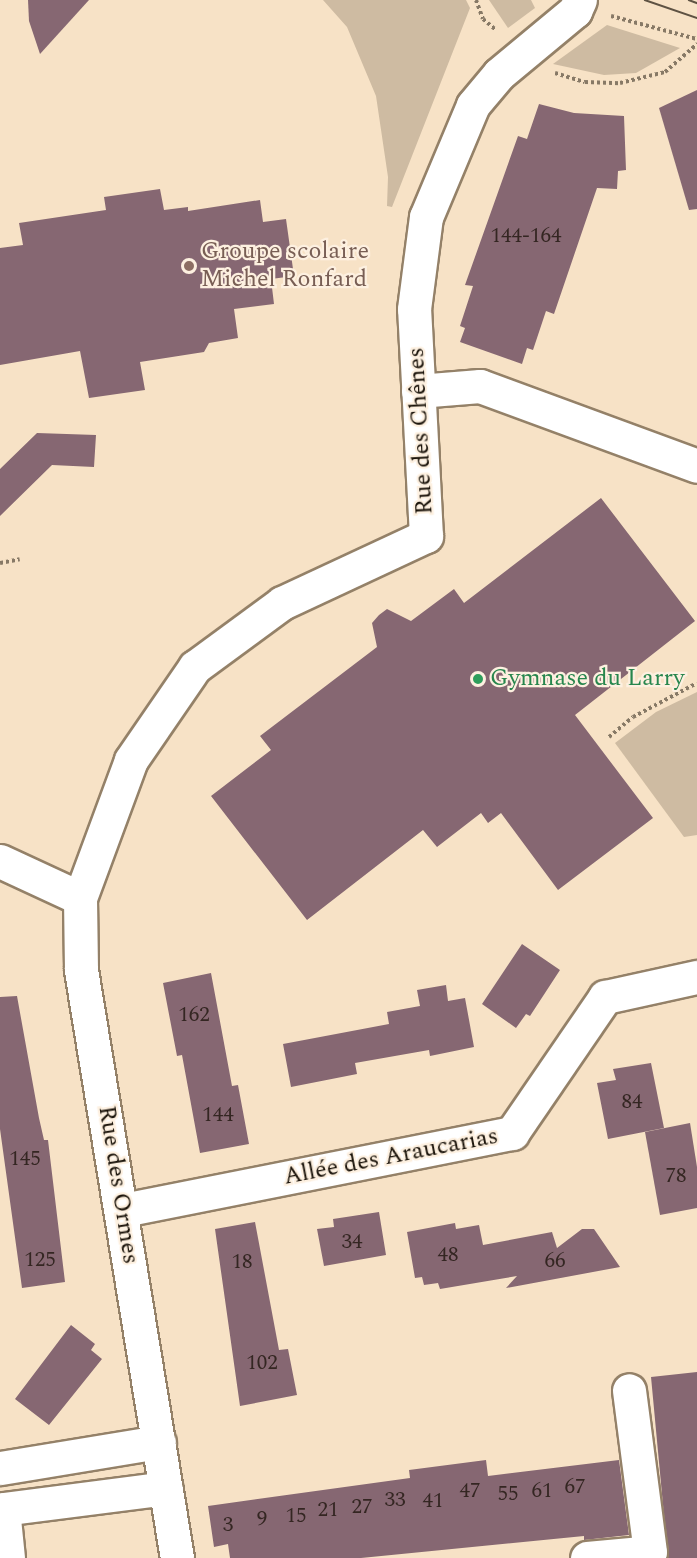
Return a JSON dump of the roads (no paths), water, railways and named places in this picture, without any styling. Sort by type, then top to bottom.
[{"type":"street","name":"Rue des Chênes","points":[[80,898],[131,760],[195,667],[282,603],[426,536],[414,309],[426,217],[473,105],[499,74],[575,11],[593,9]]},
{"type":"street","points":[[418,391],[480,386],[697,466]]},
{"type":"street","points":[[0,861],[80,898]]},
{"type":"street","name":"Rue des Ormes","points":[[80,898],[81,970],[123,1210],[177,1558]]},
{"type":"street","name":"Allée des Araucarias","points":[[123,1210],[512,1133],[605,997],[697,977]]},
{"type":"street","points":[[587,1558],[651,1555],[629,1390]]},
{"type":"street","points":[[0,1468],[159,1442]]},
{"type":"street","points":[[8,1558],[1,1501],[166,1488]]},
{"type":"tram line","points":[[645,0],[697,18]]},
{"type":"tram line","points":[[689,0],[697,3]]},
{"type":"place","name":"Groupe scolaire Michel Ronfard","points":[[189,266]]},
{"type":"place","name":"Gymnase du Larry","points":[[478,679]]}]
